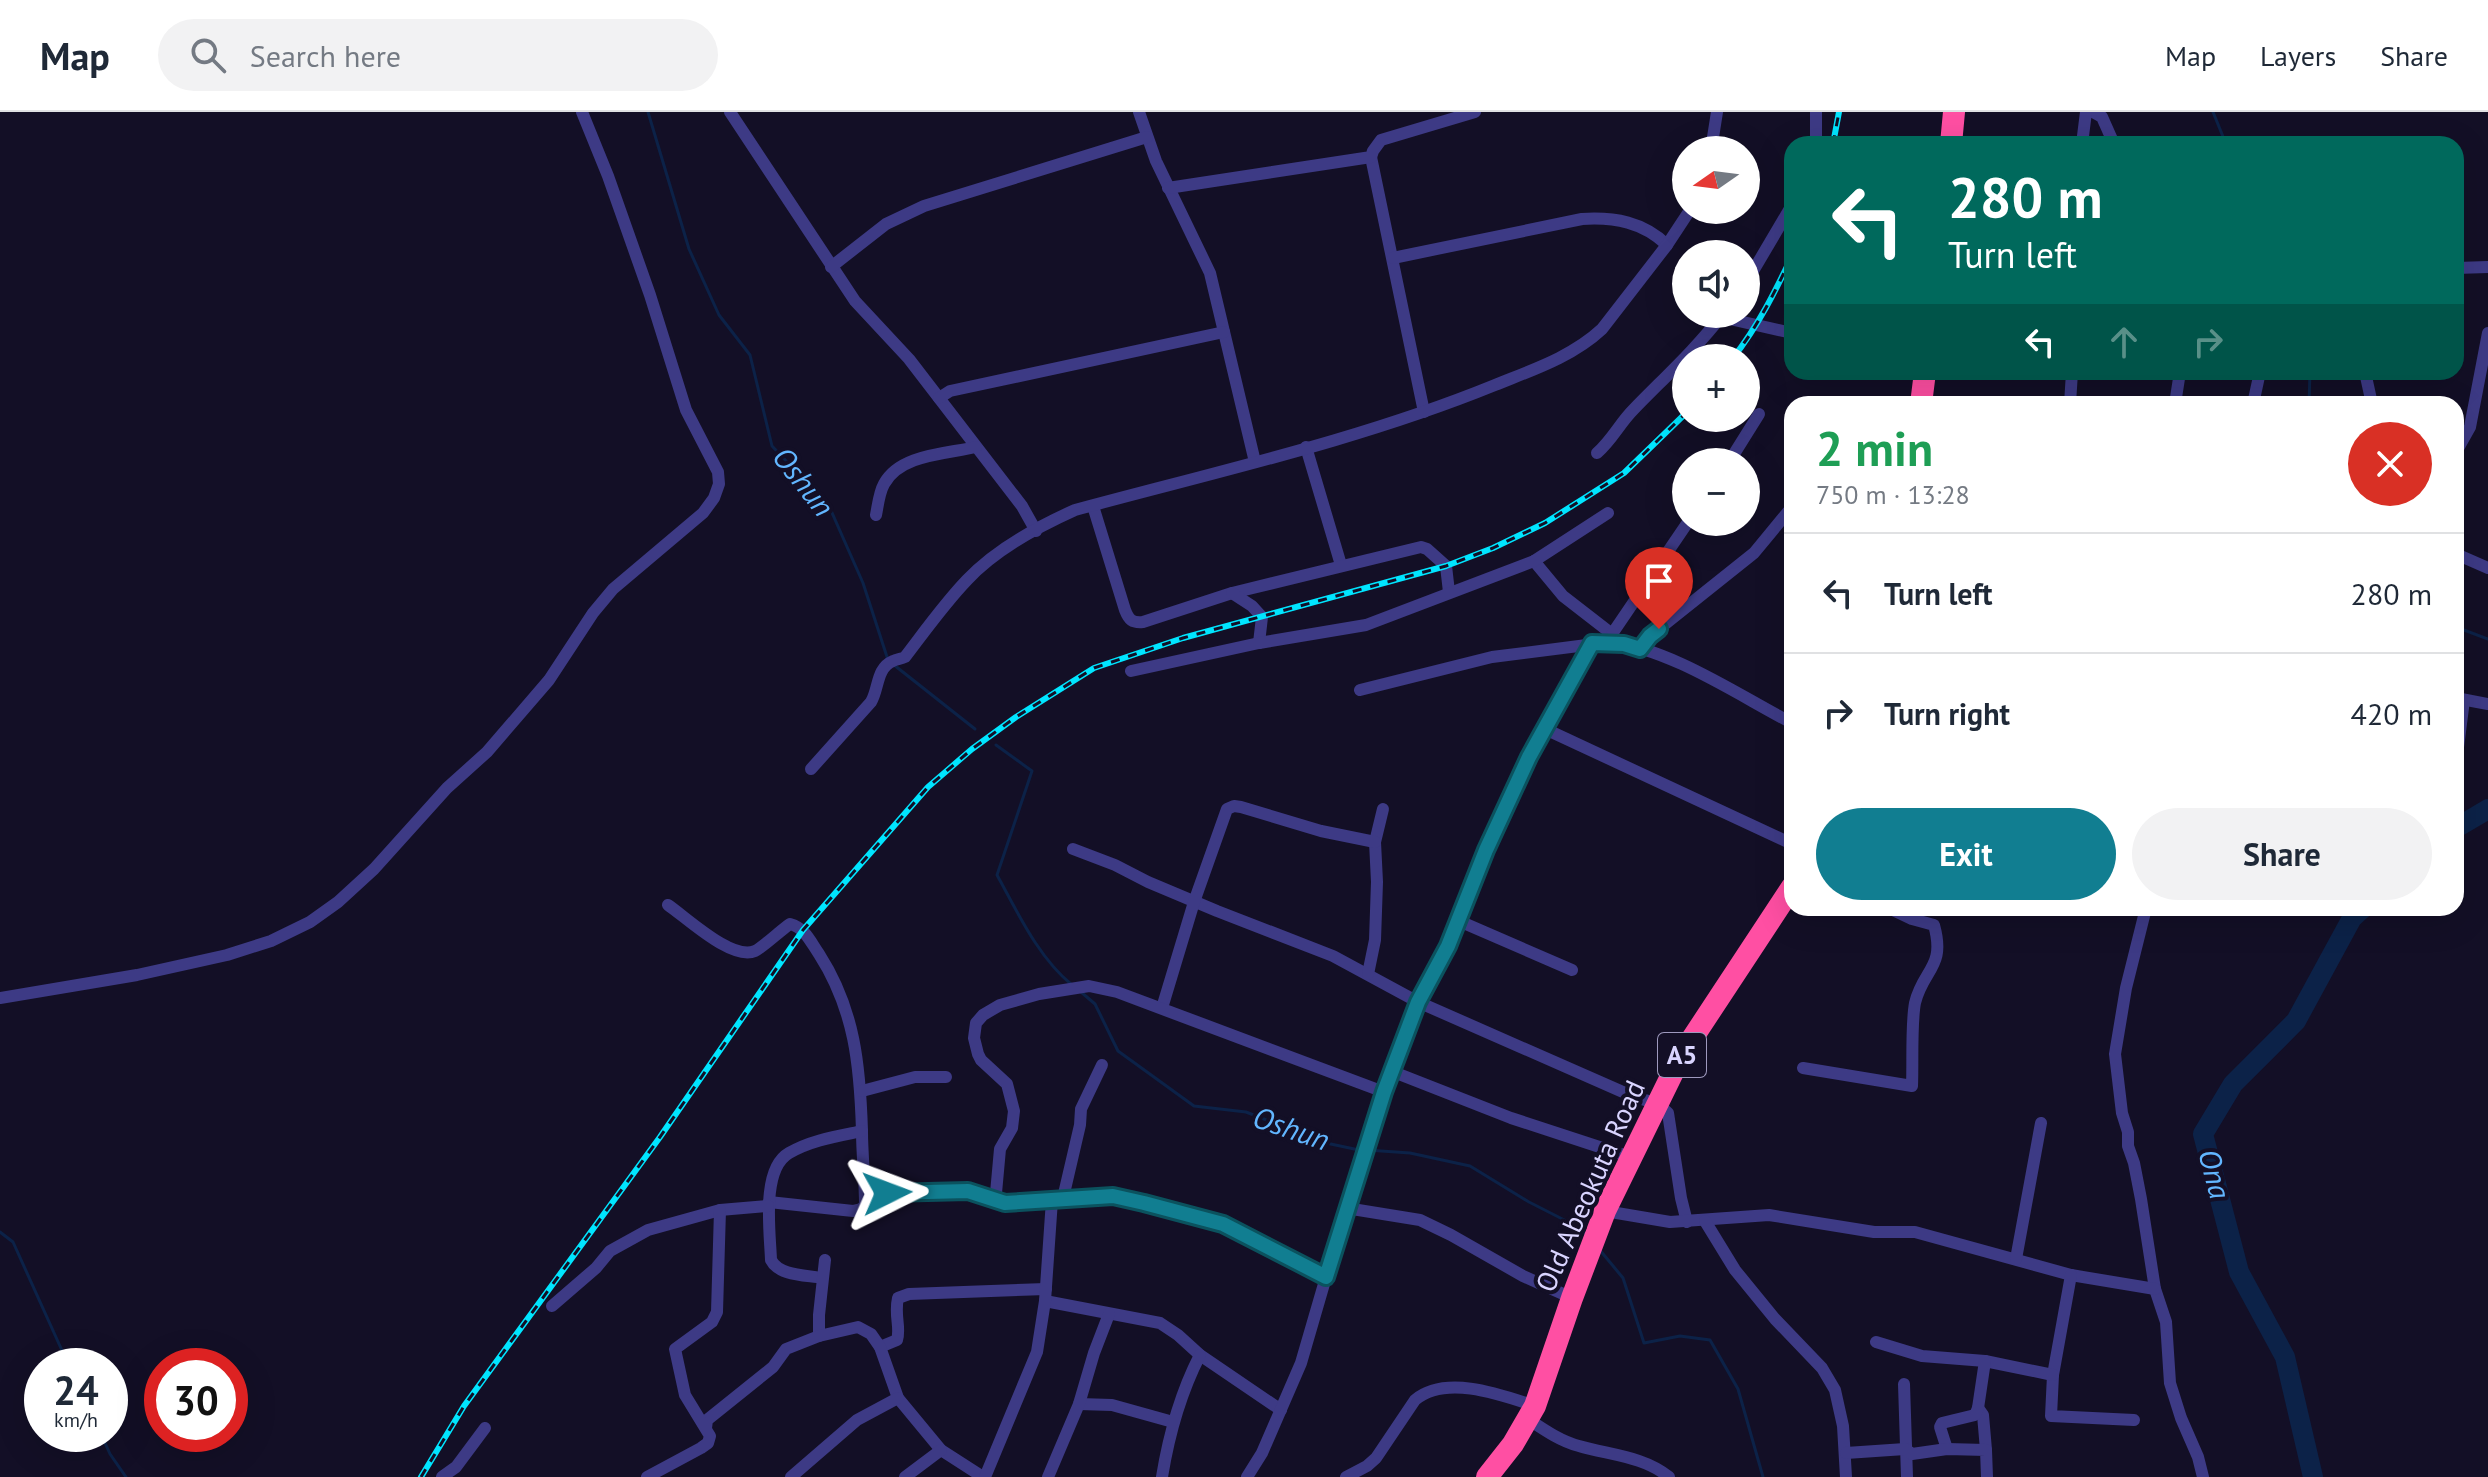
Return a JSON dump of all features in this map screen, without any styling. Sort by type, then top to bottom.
[{"type":"highway","points":[[1952,136],[1954,112]]},
{"type":"highway","name":"Old Abeokuta Road","points":[[1487,1477],[1513,1444],[1531,1412],[1605,1211],[1682,1054],[1784,899]]},
{"type":"street","points":[[0,998],[137,975],[227,955],[271,941],[310,922],[374,869],[447,788],[487,752],[549,680],[593,613],[613,589],[703,513],[714,498],[719,484],[718,472],[686,410],[650,295],[582,112]]},
{"type":"street","points":[[730,112],[855,301],[909,359],[1022,506],[1036,531]]},
{"type":"street","points":[[1139,112],[1168,188],[1210,273],[1255,462]]},
{"type":"street","points":[[1424,412],[1371,157],[1381,140],[1475,112]]},
{"type":"street","points":[[1713,136],[1717,112]]},
{"type":"street","points":[[1816,112],[1816,136]]},
{"type":"street","points":[[2083,136],[2086,112]]},
{"type":"street","points":[[2093,112],[2102,117],[2110,136]]},
{"type":"street","points":[[831,267],[886,224],[911,212],[1147,137]]},
{"type":"street","points":[[1168,188],[1371,157]]},
{"type":"street","points":[[1393,258],[1582,219],[1603,218],[1644,227],[1667,245]]},
{"type":"street","points":[[1760,259],[1784,219]]},
{"type":"street","points":[[811,769],[871,702],[882,669],[905,657],[967,580],[989,560],[1075,510],[1255,462],[1424,412],[1529,372],[1581,346],[1602,329],[1681,224]]},
{"type":"street","points":[[2464,268],[2488,267]]},
{"type":"street","points":[[1760,325],[1784,331]]},
{"type":"street","points":[[1597,453],[1629,413],[1671,373],[1711,328]]},
{"type":"street","points":[[939,398],[950,391],[1224,332]]},
{"type":"street","points":[[2464,438],[2470,427],[2488,333]]},
{"type":"street","points":[[876,515],[884,483],[894,472],[916,459],[976,447]]},
{"type":"street","points":[[1306,447],[1341,565]]},
{"type":"street","points":[[1093,506],[1129,620],[1135,623],[1232,593],[1421,547],[1446,566],[1449,592]]},
{"type":"street","points":[[1131,671],[1259,643],[1366,625],[1534,561],[1608,513]]},
{"type":"street","points":[[1640,649],[1650,636],[1754,553],[1784,517]]},
{"type":"street","points":[[1360,690],[1492,657],[1611,638],[1679,536]]},
{"type":"street","points":[[2464,558],[2488,568]]},
{"type":"street","points":[[1534,561],[1563,596],[1611,638],[1722,684],[1784,719]]},
{"type":"street","points":[[1232,593],[1262,617],[1259,643]]},
{"type":"street","points":[[1247,1477],[1262,1453],[1301,1363],[1358,1167],[1418,1002],[1459,921],[1486,850],[1543,728],[1592,643]]},
{"type":"street","points":[[2464,700],[2488,704]]},
{"type":"street","points":[[1543,728],[1784,840]]},
{"type":"street","points":[[1162,1008],[1194,902],[1227,809],[1241,807],[1321,831],[1375,842]]},
{"type":"street","points":[[1368,974],[1375,940],[1375,842],[1383,809]]},
{"type":"street","points":[[1073,849],[1194,902],[1333,956],[1418,1002],[1632,1096],[1658,1104],[1668,1113],[1687,1222]]},
{"type":"street","points":[[552,1306],[596,1268],[610,1251],[648,1230],[720,1210],[768,1204],[853,1211],[865,1205],[862,1091],[857,1051],[845,1006],[831,974],[803,930],[790,924],[754,952],[741,953],[726,948],[668,905]]},
{"type":"street","points":[[1803,1068],[1912,1086],[1915,1002],[1937,957],[1938,939],[1934,925],[1906,916]]},
{"type":"street","points":[[2144,916],[2129,973],[2115,1054],[2122,1113],[2141,1199],[2155,1289],[2166,1322],[2170,1383],[2203,1477]]},
{"type":"street","points":[[1459,921],[1572,970]]},
{"type":"street","points":[[999,1199],[996,1193],[1000,1149],[1012,1128],[1014,1111],[1007,1084],[981,1060],[974,1038],[976,1023],[1000,1005],[1063,989],[1089,986],[1117,992],[1384,1092]]},
{"type":"street","points":[[706,1428],[707,1420],[773,1367],[786,1349],[819,1336],[858,1327],[871,1334],[880,1347],[898,1398],[941,1450],[984,1477],[1037,1352],[1057,1199],[1080,1125],[1081,1109],[1102,1065]]},
{"type":"street","points":[[1391,1071],[1511,1118],[1630,1157]]},
{"type":"street","points":[[862,1091],[915,1077],[946,1077]]},
{"type":"street","points":[[2016,1259],[2041,1123]]},
{"type":"street","points":[[822,1278],[782,1271],[771,1260],[768,1204],[777,1167],[789,1153],[824,1139],[862,1131]]},
{"type":"street","points":[[865,1194],[968,1191],[1005,1203],[1113,1196],[1223,1224],[1326,1277]]},
{"type":"street","points":[[1346,1208],[1420,1220],[1523,1276],[1572,1298]]},
{"type":"street","points":[[647,1477],[708,1443],[710,1436],[685,1395],[675,1349],[712,1322],[717,1312],[720,1210]]},
{"type":"street","points":[[1605,1211],[1687,1222],[1769,1215],[1874,1232],[1915,1232],[2071,1275],[2155,1289]]},
{"type":"street","points":[[1705,1221],[1735,1270],[1775,1319],[1822,1368],[1835,1390],[1846,1453],[1846,1477]]},
{"type":"street","points":[[819,1336],[825,1260]]},
{"type":"street","points":[[2071,1275],[2053,1375],[2051,1416],[2134,1420]]},
{"type":"street","points":[[880,1347],[897,1340],[895,1310],[898,1298],[909,1294],[1045,1295],[1109,1314],[1160,1323],[1200,1355],[1281,1410]]},
{"type":"street","points":[[1048,1477],[1079,1404],[1109,1314]]},
{"type":"street","points":[[1876,1342],[1922,1356],[1985,1361],[2053,1375]]},
{"type":"street","points":[[1162,1477],[1181,1394],[1200,1355]]},
{"type":"street","points":[[1947,1449],[1940,1427],[1942,1423],[1975,1415],[1985,1361]]},
{"type":"street","points":[[1904,1384],[1907,1477]]},
{"type":"street","points":[[1346,1477],[1376,1458],[1415,1400],[1424,1392],[1453,1387],[1494,1392],[1531,1412],[1577,1446],[1619,1454],[1650,1465],[1669,1477]]},
{"type":"street","points":[[791,1477],[857,1420],[898,1398]]},
{"type":"street","points":[[1079,1404],[1112,1405],[1173,1422]]},
{"type":"street","points":[[1978,1408],[1983,1415],[1987,1477]]},
{"type":"street","points":[[442,1477],[456,1467],[485,1428]]},
{"type":"street","points":[[1846,1453],[1905,1449],[1912,1454],[1947,1449],[1986,1450]]},
{"type":"street","points":[[905,1477],[941,1450]]},
{"type":"waterway","name":"Oshun","points":[[648,112],[689,249],[719,315],[750,355],[772,446],[829,506],[863,583],[888,660]]},
{"type":"waterway","points":[[2213,112],[2223,136]]},
{"type":"waterway","points":[[2309,396],[2310,380]]},
{"type":"waterway","points":[[2464,630],[2488,639]]},
{"type":"waterway","name":"Oshun","points":[[894,665],[975,729]]},
{"type":"waterway","name":"Oshun","points":[[996,745],[1032,771],[997,875],[1039,948],[1072,985]]},
{"type":"waterway","name":"Ona","points":[[2464,823],[2488,809]]},
{"type":"waterway","name":"Ona","points":[[2313,1477],[2285,1357],[2239,1272],[2203,1134],[2233,1084],[2296,1021],[2354,916]]},
{"type":"waterway","name":"Oshun","points":[[1081,992],[1095,1004],[1118,1051],[1194,1106],[1246,1112],[1326,1143],[1359,1150]]},
{"type":"waterway","name":"Oshun","points":[[1367,1150],[1410,1153],[1470,1166],[1586,1234]]},
{"type":"waterway","points":[[0,1232],[13,1242],[61,1348]]},
{"type":"waterway","name":"Oshun","points":[[1599,1249],[1623,1278],[1644,1343],[1680,1336],[1710,1340],[1738,1389],[1763,1477]]},
{"type":"waterway","points":[[109,1452],[126,1477]]},
{"type":"railway","points":[[1834,136],[1839,112]]},
{"type":"railway","points":[[1743,344],[1784,272]]},
{"type":"railway","points":[[421,1477],[464,1406],[660,1137],[803,930],[928,787],[972,749],[1094,668],[1183,638],[1446,566],[1493,548],[1545,523],[1624,473],[1672,427]]},
{"type":"route","points":[[887,1193],[968,1191],[1005,1203],[1113,1196],[1223,1224],[1326,1277],[1358,1167],[1418,1002],[1448,946],[1486,850],[1543,728],[1592,643],[1610,642],[1640,649],[1659,629]]}]
